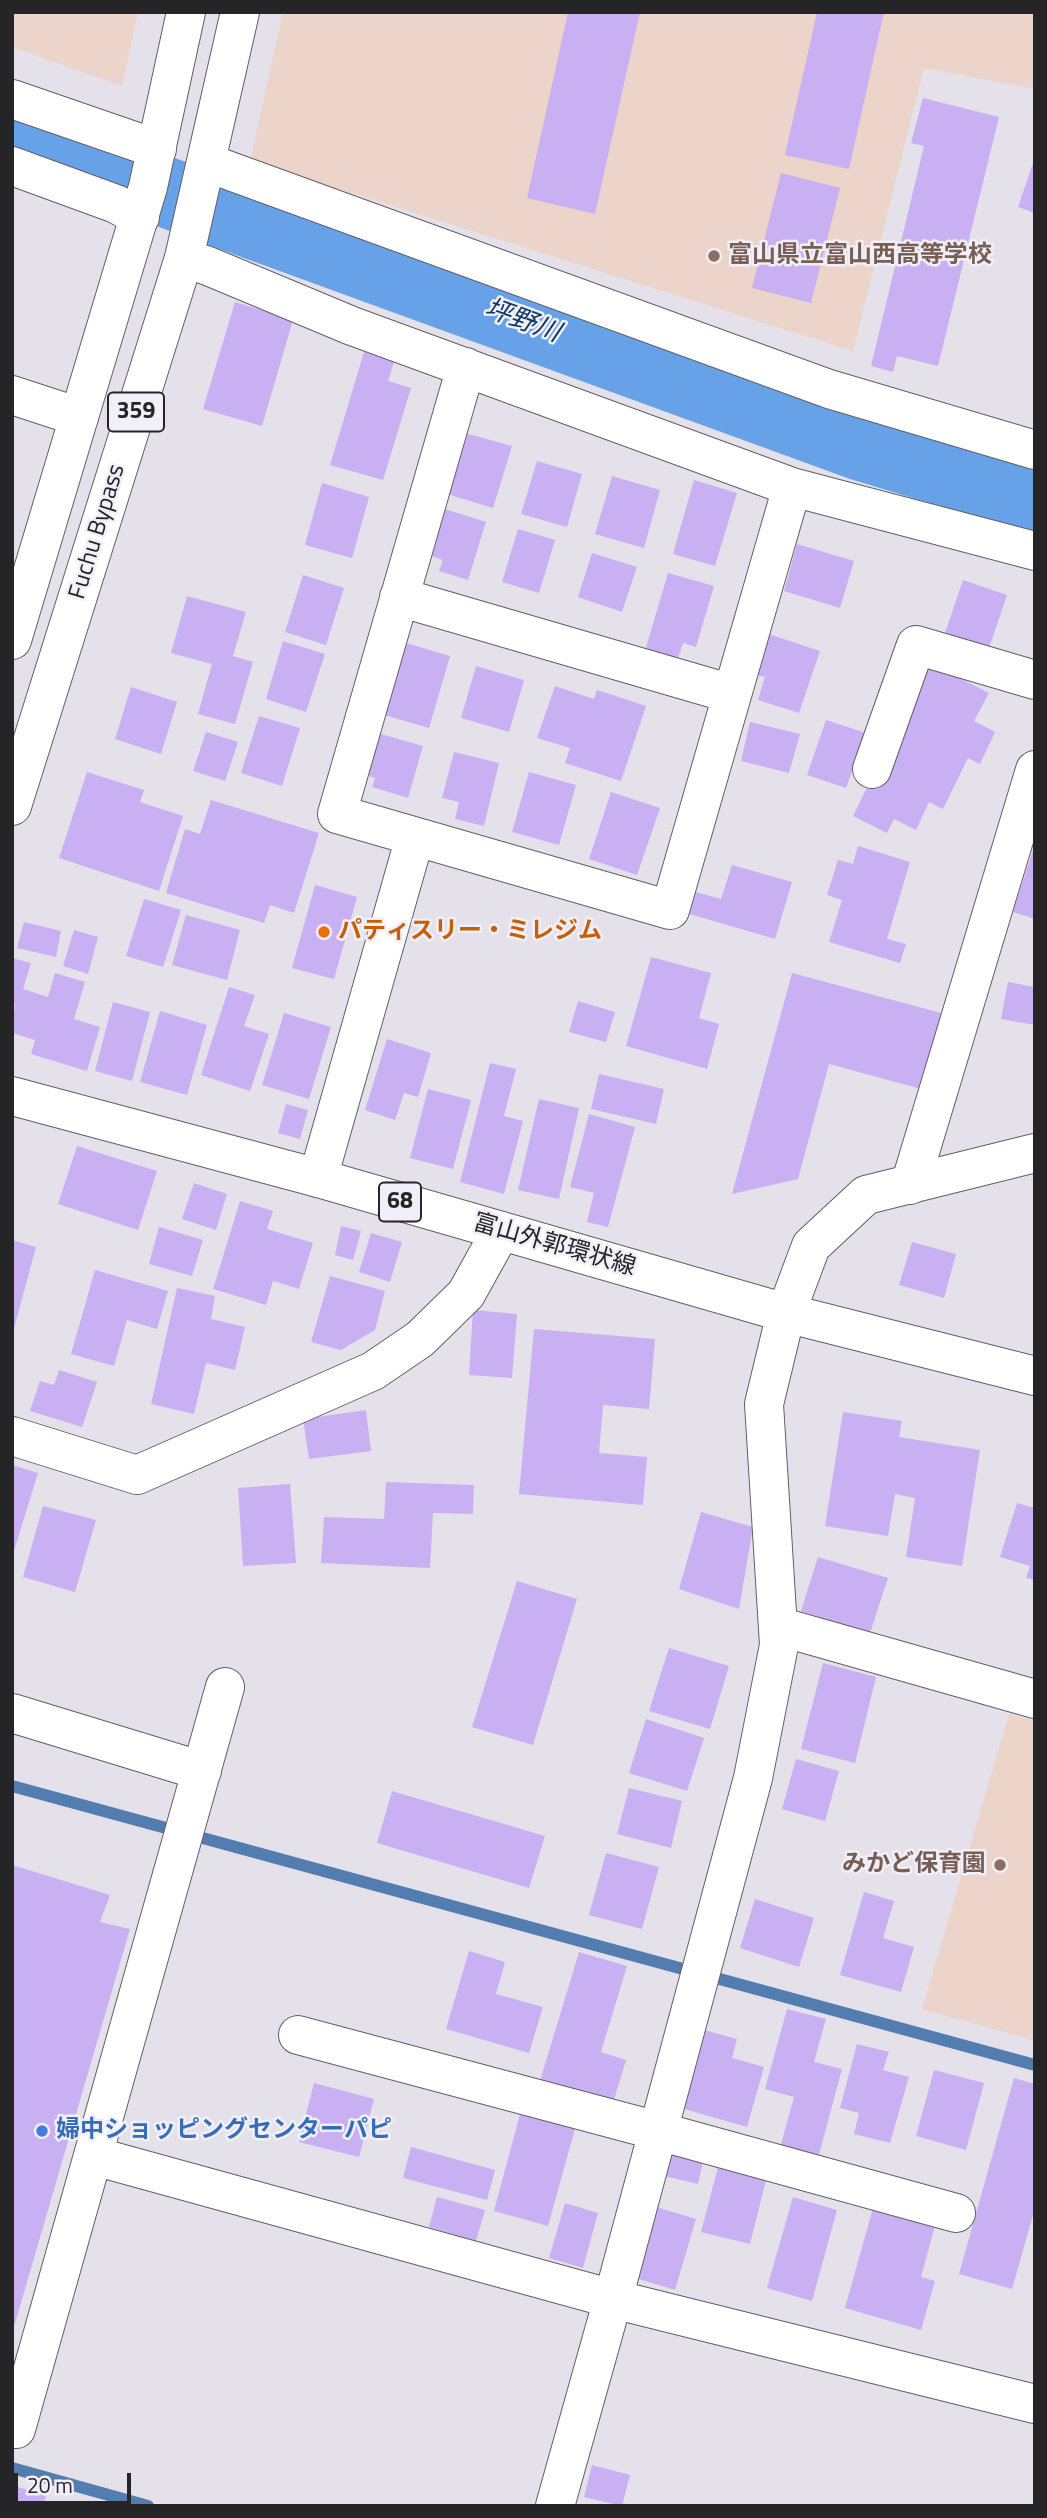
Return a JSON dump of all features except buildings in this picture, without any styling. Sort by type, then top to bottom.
[{"type":"main road","name":"Fuchu Bypass","points":[[12,640],[140,216],[186,12]]},
{"type":"main road","name":"Fuchu Bypass","points":[[12,806],[184,258],[208,163],[240,12]]},
{"type":"main road","points":[[12,99],[157,149]]},
{"type":"main road","points":[[208,163],[829,389],[1035,450]]},
{"type":"main road","points":[[12,166],[116,204],[140,216]]},
{"type":"main road","points":[[184,258],[352,326],[792,487],[1035,551]]},
{"type":"main road","points":[[466,367],[337,814],[670,910],[792,487]]},
{"type":"main road","points":[[12,396],[79,417]]},
{"type":"main road","points":[[399,597],[732,694]]},
{"type":"main road","points":[[872,769],[916,645],[1035,680]]},
{"type":"main road","points":[[910,1185],[1035,770]]},
{"type":"main road","points":[[318,1178],[415,837]]},
{"type":"main road","name":"富山外郭環状線","points":[[12,1096],[318,1178],[786,1313],[1035,1376]]},
{"type":"main road","points":[[555,2506],[753,1778],[779,1645],[764,1404],[786,1313],[811,1246],[866,1195],[1035,1153]]},
{"type":"main road","points":[[12,1436],[137,1475],[373,1371],[420,1339],[466,1294],[501,1231]]},
{"type":"main road","points":[[778,1626],[1035,1699]]},
{"type":"main road","points":[[12,2429],[16,2430],[225,1687]]},
{"type":"main road","points":[[12,1713],[202,1771]]},
{"type":"main road","points":[[298,2035],[956,2213]]},
{"type":"main road","points":[[94,2156],[613,2299],[1035,2404]]},
{"type":"shaded area","points":[[12,12],[138,12],[122,86],[12,47]]},
{"type":"shaded area","name":"富山県立富山西高等学校","points":[[283,12],[1035,12],[1035,89],[924,68],[853,351],[250,161]]},
{"type":"shaded area","name":"みかど保育園","points":[[1009,1714],[1035,1721],[1035,2041],[922,2009]]},
{"type":"waterway","name":"坪野川","points":[[12,136],[862,446],[1003,489],[1035,496]]},
{"type":"waterway","points":[[12,1786],[1035,2065]]},
{"type":"waterway","points":[[12,2468],[148,2506]]},
{"type":"place","name":"富山県立富山西高等学校","points":[[714,256]]},
{"type":"place","name":"パティスリー・ミレジム","points":[[324,932]]},
{"type":"place","name":"みかど保育園","points":[[1000,1865]]},
{"type":"place","name":"婦中ショッピングセンターパピ","points":[[42,2131]]}]
